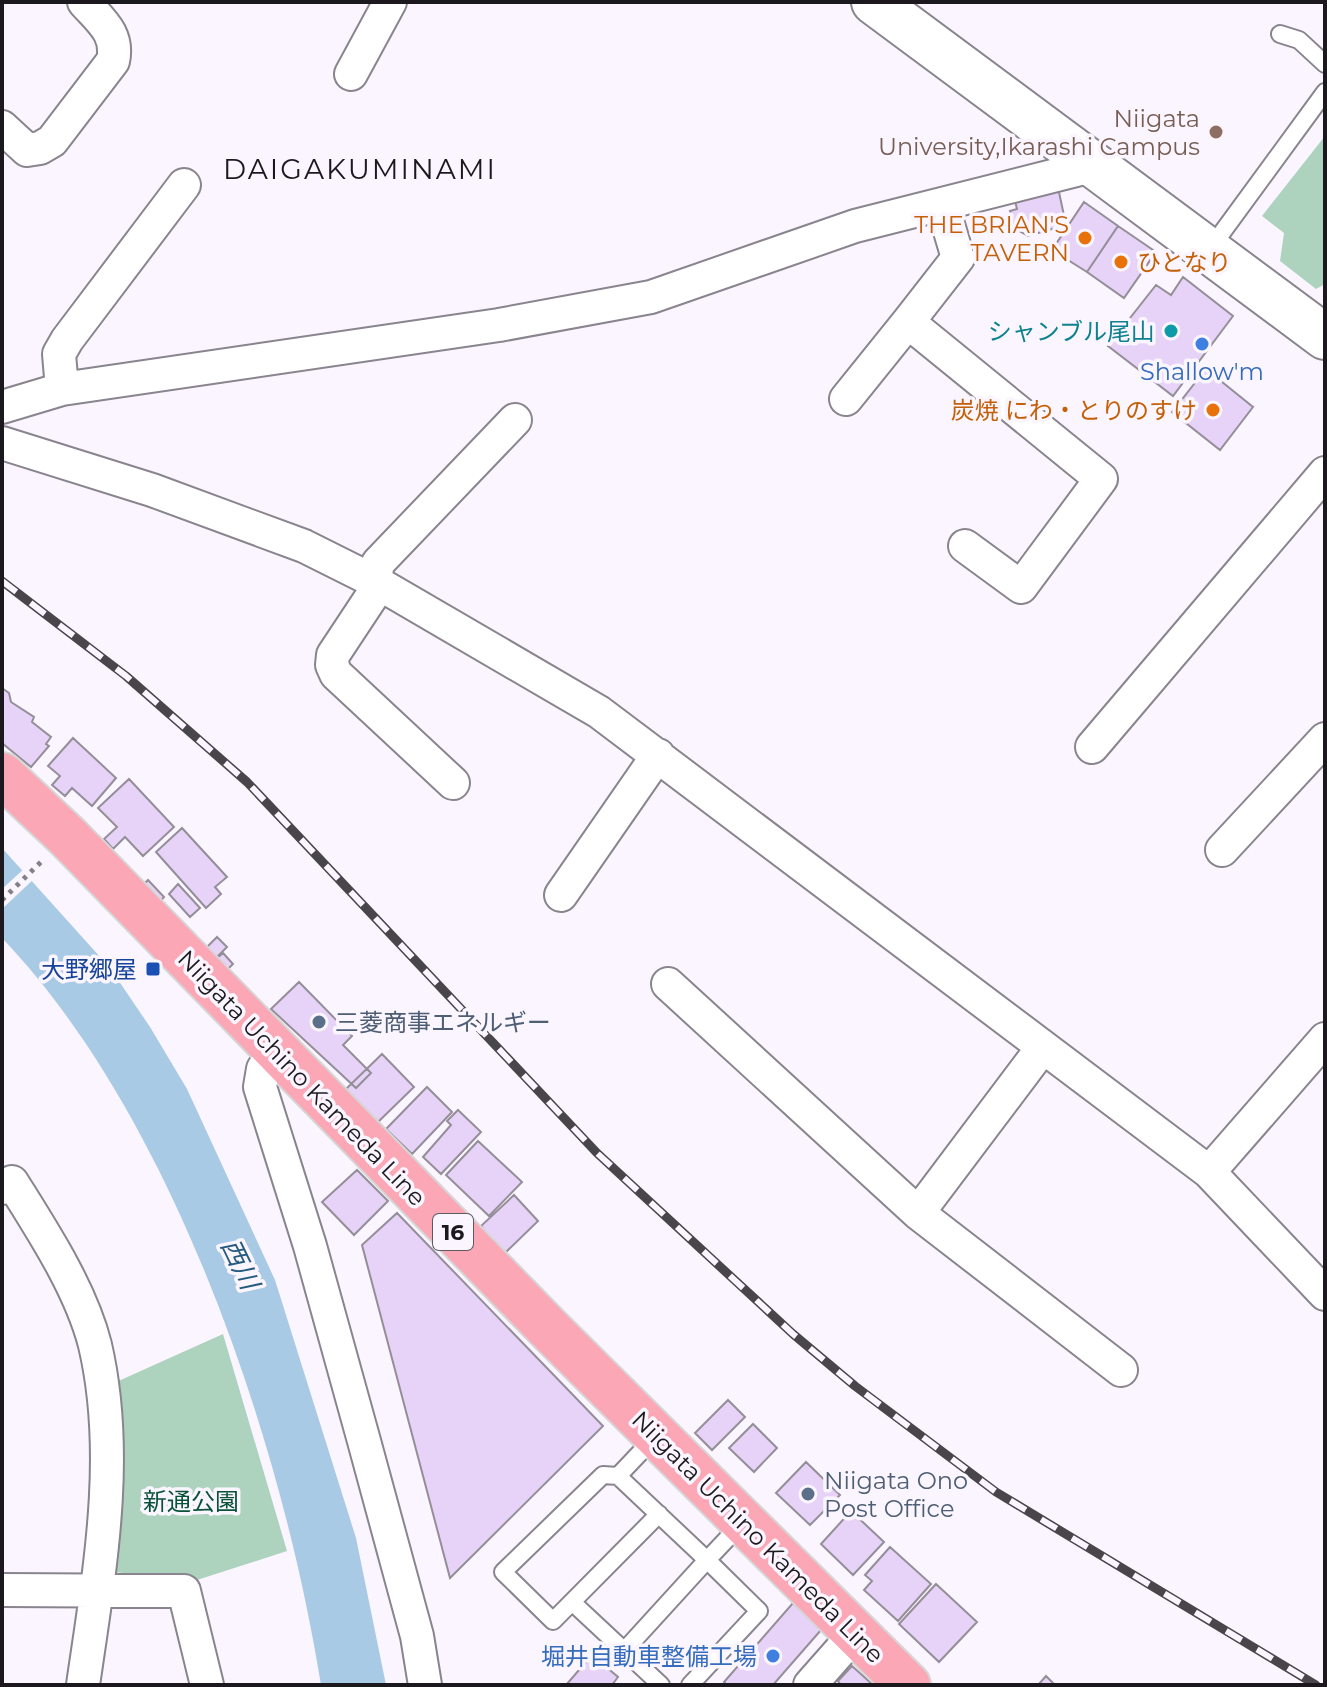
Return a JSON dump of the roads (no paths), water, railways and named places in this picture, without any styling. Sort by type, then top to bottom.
[{"type":"main road","name":"Niigata Uchino Kameda Line","points":[[2,775],[68,837],[656,1436],[908,1685]]},
{"type":"street","points":[[2,127],[27,150],[40,148],[52,141],[113,61],[116,48],[111,32],[84,2]]},
{"type":"street","points":[[351,74],[390,2]]},
{"type":"street","points":[[874,2],[1325,337]]},
{"type":"street","points":[[2,407],[62,389],[499,325],[651,297],[855,226],[1092,166]]},
{"type":"street","points":[[62,389],[59,354],[67,340],[184,185]]},
{"type":"street","points":[[846,399],[958,258],[942,204]]},
{"type":"street","points":[[908,322],[1101,479],[1021,587],[965,546]]},
{"type":"street","points":[[453,783],[336,674],[332,665],[333,655],[372,596],[378,563],[515,420]]},
{"type":"street","points":[[2,443],[152,490],[290,541],[376,582],[599,712],[1209,1172],[1325,1294]]},
{"type":"street","points":[[1092,747],[1320,490]]},
{"type":"street","points":[[1222,850],[1325,739]]},
{"type":"street","points":[[561,895],[658,755]]},
{"type":"street","points":[[668,984],[918,1213],[1121,1370]]},
{"type":"street","points":[[1209,1172],[1325,1039]]},
{"type":"street","points":[[918,1213],[1043,1047]]},
{"type":"street","points":[[275,1051],[263,1069],[260,1087],[310,1246],[369,1456],[417,1636],[425,1685]]},
{"type":"street","points":[[2,1188],[12,1182],[56,1251],[94,1344],[108,1453],[96,1589],[83,1685]]},
{"type":"street","points":[[2,1590],[184,1591],[207,1685]]},
{"type":"street","points":[[810,1685],[855,1634]]},
{"type":"lane","points":[[1280,34],[1299,40],[1325,64]]},
{"type":"lane","points":[[1210,250],[1325,92]]},
{"type":"lane","points":[[618,1476],[656,1436]]},
{"type":"lane","points":[[659,1514],[553,1621],[503,1572],[603,1475],[618,1476],[659,1514],[759,1611],[690,1685]]},
{"type":"lane","points":[[624,1651],[743,1522]]},
{"type":"lane","points":[[572,1602],[661,1685]]},
{"type":"water","name":"西川","points":[[2,848],[110,968],[150,1027],[187,1089],[275,1280],[356,1538],[386,1685],[321,1685],[279,1491],[248,1389],[211,1288],[168,1189],[119,1096],[63,1012],[2,938]]},
{"type":"railway","points":[[2,581],[126,676],[247,782],[597,1153],[793,1334],[855,1386],[996,1492],[1316,1685]]},
{"type":"place","name":"Niigata University,Ikarashi Campus","points":[[1216,132]]},
{"type":"place","name":"THE BRIAN'S TAVERN","points":[[1085,238]]},
{"type":"place","name":"ひとなり","points":[[1121,262]]},
{"type":"place","name":"シャンブル尾山","points":[[1171,331]]},
{"type":"place","name":"Shallow'm","points":[[1202,344]]},
{"type":"place","name":"炭焼 にわ・とりのすけ","points":[[1213,410]]},
{"type":"place","name":"大野郷屋","points":[[153,969]]},
{"type":"place","name":"三菱商事エネルギー","points":[[319,1022]]},
{"type":"place","name":"Niigata Ono Post Office","points":[[808,1494]]},
{"type":"place","name":"堀井自動車整備工場","points":[[773,1656]]},
{"type":"district","name":"DAIGAKUMINAMI","points":[[360,169]]},
{"type":"park label","name":"新通公園","points":[[191,1501]]}]
